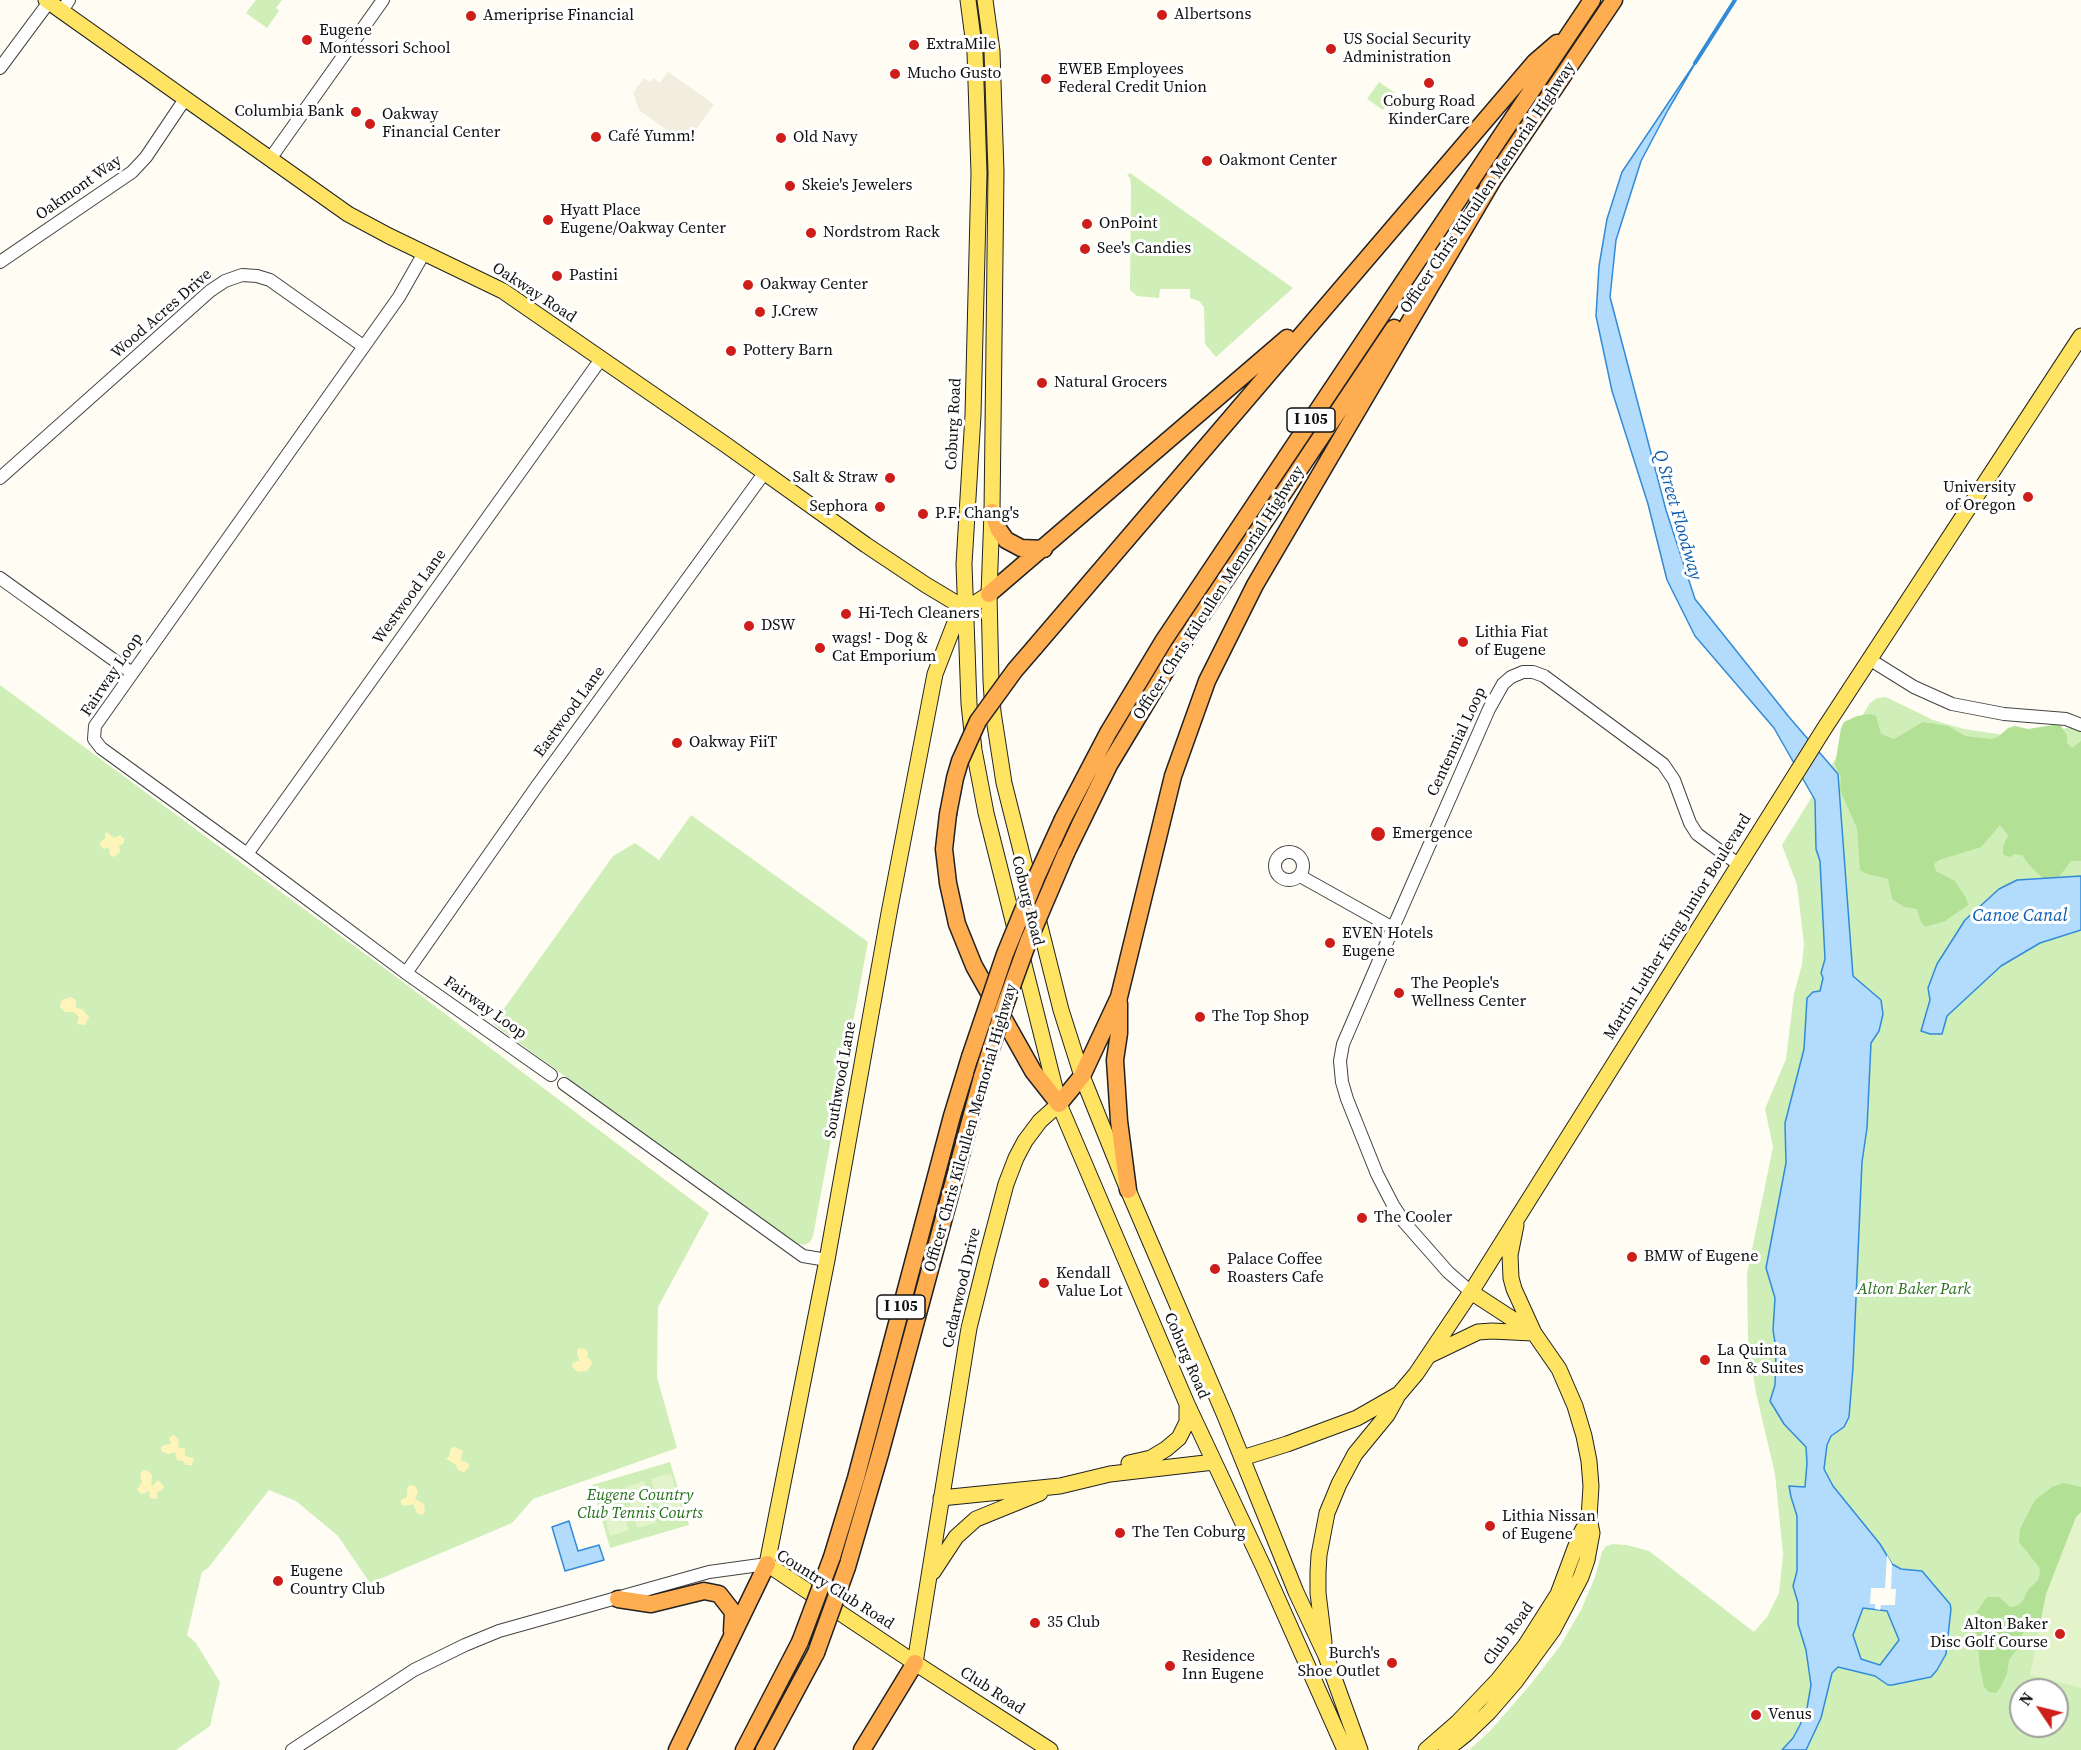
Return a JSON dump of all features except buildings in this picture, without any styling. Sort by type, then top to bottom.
[{"type":"highway","name":"Officer Chris Kilcullen Memorial Highway","points":[[744,1750],[800,1642],[832,1557],[856,1478],[952,1116],[970,1057],[1005,954],[1063,819],[1108,733],[1164,640],[1593,0]]},
{"type":"highway","name":"Officer Chris Kilcullen Memorial Highway","points":[[764,1750],[816,1653],[847,1567],[982,1077],[1020,963],[1066,853],[1109,765],[1177,652],[1614,0]]},
{"type":"highway","points":[[1113,1028],[1082,1076],[1059,1104],[1033,1071],[974,966],[957,924],[948,883],[945,849],[948,814],[955,778],[978,721],[1015,670],[1328,302],[1535,62],[1573,29]]},
{"type":"highway","points":[[1128,1190],[1119,1122],[1113,1028],[1173,776],[1207,681],[1255,585],[1494,178]]},
{"type":"highway","points":[[989,594],[1328,302]]},
{"type":"highway","points":[[992,512],[1006,540],[1021,548],[1044,549]]},
{"type":"highway","points":[[677,1750],[767,1564]]},
{"type":"highway","points":[[618,1599],[651,1604],[704,1591],[719,1594],[733,1612],[731,1639]]},
{"type":"highway","points":[[862,1750],[915,1663]]},
{"type":"main road","name":"Coburg Road","points":[[968,0],[975,53],[980,173],[973,415],[964,564],[969,704],[982,792],[1059,1104],[1186,1404],[1320,1690],[1345,1750]]},
{"type":"main road","name":"Coburg Road","points":[[985,0],[992,51],[996,172],[989,594],[993,712],[1004,783],[1060,1010],[1082,1076],[1128,1190],[1186,1321],[1296,1592],[1326,1656],[1359,1750]]},
{"type":"main road","name":"Oakway Road","points":[[47,1],[66,5],[185,99],[348,214],[503,291],[926,585],[966,609]]},
{"type":"main road","points":[[980,173],[996,172]]},
{"type":"main road","name":"Martin Luther King Junior Boulevard","points":[[1242,1458],[1345,1423],[1374,1409],[1399,1394],[1430,1355],[1790,782],[2081,336]]},
{"type":"main road","points":[[966,609],[989,594]]},
{"type":"main road","name":"Southwood Lane","points":[[767,1564],[827,1260],[888,913],[935,674],[954,625],[966,609]]},
{"type":"main road","name":"Cedarwood Drive","points":[[941,1498],[969,1328],[1006,1184],[1025,1141],[1040,1121],[1059,1104]]},
{"type":"main road","points":[[1430,1355],[1478,1332],[1534,1334],[1511,1278],[1510,1255],[1517,1217]]},
{"type":"main road","name":"Club Road","points":[[1446,1750],[1489,1712],[1515,1682],[1553,1630],[1570,1601],[1587,1560],[1592,1533],[1589,1518],[1591,1486],[1584,1436],[1575,1406],[1559,1369],[1534,1334],[1471,1292]]},
{"type":"main road","points":[[1326,1656],[1318,1593],[1319,1555],[1327,1513],[1355,1454],[1387,1415],[1399,1394]]},
{"type":"main road","points":[[1110,1474],[1124,1464],[1151,1458],[1179,1438],[1187,1422],[1186,1404]]},
{"type":"main road","points":[[1232,1501],[1229,1486],[1231,1477],[1242,1458]]},
{"type":"main road","points":[[915,1663],[941,1498],[1060,1486],[1110,1474],[1214,1462]]},
{"type":"main road","points":[[929,1578],[956,1537],[976,1519],[1060,1486]]},
{"type":"main road","name":"Club Road","points":[[1426,1750],[1457,1723],[1498,1680],[1525,1646],[1558,1594],[1580,1535],[1589,1518]]},
{"type":"main road","name":"Country Club Road","points":[[767,1564],[915,1663]]},
{"type":"main road","name":"Club Road","points":[[915,1663],[1050,1750]]},
{"type":"street","points":[[270,159],[383,0]]},
{"type":"street","points":[[0,68],[47,1]]},
{"type":"street","name":"Oakmont Way","points":[[0,262],[132,172],[146,157],[185,99]]},
{"type":"street","name":"Fairway Loop","points":[[424,253],[399,297],[132,673],[95,726],[93,733],[96,744],[406,973],[551,1075]]},
{"type":"street","name":"Wood Acres Drive","points":[[0,478],[210,291],[225,281],[242,275],[270,280],[363,346]]},
{"type":"street","name":"Westwood Lane","points":[[247,854],[601,359]]},
{"type":"street","name":"Eastwood Lane","points":[[406,973],[537,786],[765,472]]},
{"type":"street","points":[[0,579],[132,673]]},
{"type":"street","points":[[1869,659],[1914,687],[1952,704],[2004,714],[2066,719],[2081,725]]},
{"type":"street","name":"Centennial Loop","points":[[1471,1292],[1448,1272],[1404,1222],[1393,1205],[1377,1174],[1342,1082],[1340,1062],[1344,1044],[1393,928],[1496,694],[1506,681],[1523,672],[1533,672],[1544,676],[1663,764],[1674,780],[1690,823],[1697,834],[1738,864]]},
{"type":"street","points":[[1300,876],[1393,928]]},
{"type":"street","points":[[564,1084],[769,1234],[802,1256],[827,1260]]},
{"type":"street","name":"Country Club Road","points":[[292,1750],[392,1684],[465,1645],[537,1619],[618,1599],[709,1572],[767,1564]]},
{"type":"green space","points":[[256,0],[282,0],[276,8],[279,11],[267,28],[246,13]]},
{"type":"green space","points":[[1379,82],[1395,93],[1383,110],[1367,99]]},
{"type":"green space","points":[[1130,173],[1293,288],[1216,357],[1205,344],[1204,307],[1199,301],[1190,298],[1190,289],[1160,289],[1159,298],[1137,296],[1130,290],[1131,184],[1127,175]]},
{"type":"green space","name":"Eugene Country Club","points":[[0,685],[395,976],[709,1213],[658,1307],[657,1377],[677,1448],[533,1499],[512,1523],[370,1583],[338,1536],[296,1501],[269,1490],[208,1568],[202,1572],[187,1635],[196,1643],[220,1682],[210,1726],[176,1750],[0,1750]]},
{"type":"green space","name":"Alton Baker Park","points":[[1886,697],[1933,720],[1964,729],[2011,736],[2048,733],[2081,724],[2081,1750],[1469,1750],[1491,1730],[1560,1646],[1581,1610],[1606,1546],[1627,1545],[1649,1551],[1754,1632],[1767,1617],[1779,1593],[1783,1554],[1775,1474],[1756,1393],[1748,1340],[1747,1274],[1773,1147],[1765,1109],[1786,1059],[1794,994],[1802,964],[1804,944],[1797,885],[1782,845],[1870,703],[1877,698]]},
{"type":"green space","points":[[1870,714],[1876,716],[1881,734],[1894,739],[1923,722],[1948,726],[1965,736],[1991,739],[2015,726],[2028,729],[2060,724],[2067,736],[2067,743],[2072,748],[2081,741],[2081,861],[2071,861],[2058,878],[2045,880],[2022,855],[2015,854],[2009,857],[2003,854],[2008,835],[2000,825],[1981,847],[1939,860],[1934,864],[1936,871],[1955,881],[1968,905],[1945,921],[1925,927],[1917,909],[1904,907],[1892,899],[1888,879],[1860,870],[1857,828],[1840,790],[1841,777],[1835,765],[1844,722],[1857,716]]},
{"type":"green space","points":[[691,815],[868,942],[813,1236],[805,1245],[795,1243],[493,1024],[613,856],[635,843],[659,860]]},
{"type":"green space","name":"Eugene Country Club Tennis Courts","points":[[670,1462],[689,1525],[610,1548],[592,1485]]},
{"type":"green space","points":[[671,1473],[683,1515],[663,1520],[651,1479]]},
{"type":"green space","points":[[644,1481],[656,1523],[637,1528],[625,1487]]},
{"type":"green space","points":[[2064,1483],[2081,1487],[2081,1677],[2042,1630],[2028,1627],[2009,1660],[2007,1674],[2000,1688],[1996,1693],[1989,1692],[1984,1687],[1980,1667],[1976,1613],[1987,1597],[1999,1597],[2010,1607],[2016,1606],[2022,1602],[2028,1590],[2038,1580],[2039,1567],[2019,1542],[2020,1529],[2035,1500],[2052,1487]]},
{"type":"green space","points":[[617,1489],[629,1530],[610,1536],[598,1495]]},
{"type":"green space","name":"Alton Baker Disc Golf Course","points":[[2081,1512],[2081,1688],[2069,1685],[2069,1678],[2042,1678],[2030,1675],[2046,1594],[2076,1517]]},
{"type":"sand","points":[[107,832],[114,838],[120,835],[124,839],[124,843],[119,846],[120,852],[114,857],[110,855],[109,847],[104,849],[100,845]]},
{"type":"sand","points":[[71,997],[76,1000],[76,1008],[82,1009],[89,1017],[85,1025],[77,1024],[79,1017],[74,1012],[65,1012],[60,1007],[62,1000]]},
{"type":"sand","points":[[578,1348],[585,1349],[588,1353],[587,1357],[591,1360],[592,1364],[587,1371],[578,1372],[572,1367],[573,1362],[580,1361]]},
{"type":"sand","points":[[174,1435],[179,1440],[178,1447],[185,1449],[185,1456],[194,1458],[192,1465],[186,1465],[183,1461],[177,1460],[175,1452],[168,1454],[161,1451],[161,1447],[171,1444],[169,1438]]},
{"type":"sand","points":[[455,1447],[463,1451],[461,1460],[469,1464],[464,1472],[458,1470],[455,1464],[446,1459],[451,1448]]},
{"type":"sand","points":[[143,1470],[152,1475],[151,1485],[153,1486],[158,1480],[164,1486],[157,1492],[155,1499],[150,1498],[149,1491],[142,1494],[137,1490],[142,1482],[140,1474]]},
{"type":"sand","points":[[409,1485],[415,1486],[418,1491],[415,1499],[424,1504],[423,1515],[417,1513],[413,1504],[405,1506],[401,1504],[401,1500],[407,1497]]},
{"type":"shaded area","points":[[668,72],[714,104],[686,144],[639,110],[633,93],[644,78],[650,82],[653,78],[660,83]]},
{"type":"water","points":[[1697,60],[1641,161],[1616,240],[1610,297],[1666,510],[1695,599],[1789,717],[1838,774],[1853,976],[1881,1000],[1883,1014],[1879,1031],[1871,1043],[1867,1128],[1862,1162],[1849,1417],[1844,1427],[1831,1436],[1827,1445],[1824,1469],[1833,1486],[1880,1544],[1892,1564],[1901,1569],[1922,1571],[1950,1604],[1951,1609],[1946,1654],[1931,1677],[1888,1685],[1875,1676],[1838,1667],[1832,1673],[1821,1718],[1806,1750],[1782,1750],[1793,1738],[1800,1725],[1807,1708],[1811,1685],[1806,1650],[1798,1624],[1798,1603],[1793,1586],[1797,1571],[1797,1516],[1789,1486],[1805,1487],[1806,1447],[1784,1424],[1770,1401],[1775,1385],[1776,1349],[1773,1330],[1775,1298],[1766,1268],[1786,1163],[1785,1123],[1804,1049],[1807,998],[1813,992],[1820,991],[1825,959],[1820,861],[1816,849],[1815,800],[1774,728],[1695,636],[1667,580],[1648,504],[1612,391],[1596,316],[1599,266],[1607,219],[1622,172]],"holes":[[[1863,1608],[1887,1611],[1899,1640],[1880,1665],[1861,1659],[1853,1635]]]},
{"type":"water","name":"Canoe Canal","points":[[2081,876],[2081,930],[2040,943],[2001,966],[1947,1016],[1942,1034],[1921,1031],[1930,1000],[1928,988],[1937,964],[1965,920],[1999,889],[2017,880]]},
{"type":"water","points":[[569,1521],[578,1551],[599,1545],[604,1560],[565,1571],[552,1527]]},
{"type":"pier","points":[[1887,1555],[1892,1564],[1891,1589],[1896,1589],[1895,1605],[1881,1605],[1880,1610],[1875,1609],[1875,1604],[1870,1604],[1871,1588],[1885,1588]]},
{"type":"waterway","name":"Q Street Floodway","points":[[1695,63],[1735,0]]},
{"type":"place","name":"Albertsons","points":[[1162,15]]},
{"type":"place","name":"Ameriprise Financial","points":[[471,16]]},
{"type":"place","name":"Eugene Montessori School","points":[[307,40]]},
{"type":"place","name":"ExtraMile","points":[[914,45]]},
{"type":"place","name":"US Social Security Administration","points":[[1331,49]]},
{"type":"place","name":"Mucho Gusto","points":[[895,74]]},
{"type":"place","name":"EWEB Employees Federal Credit Union","points":[[1046,79]]},
{"type":"place","name":"Coburg Road KinderCare","points":[[1429,83]]},
{"type":"place","name":"Columbia Bank","points":[[356,112]]},
{"type":"place","name":"Oakway Financial Center","points":[[370,124]]},
{"type":"place","name":"Café Yumm!","points":[[596,137]]},
{"type":"place","name":"Old Navy","points":[[781,138]]},
{"type":"place","name":"Oakmont Center","points":[[1207,161]]},
{"type":"place","name":"Skeie's Jewelers","points":[[790,186]]},
{"type":"place","name":"Hyatt Place Eugene/Oakway Center","points":[[548,220]]},
{"type":"place","name":"OnPoint","points":[[1087,224]]},
{"type":"place","name":"Nordstrom Rack","points":[[811,233]]},
{"type":"place","name":"See's Candies","points":[[1085,249]]},
{"type":"place","name":"Pastini","points":[[557,276]]},
{"type":"place","name":"Oakway Center","points":[[748,285]]},
{"type":"place","name":"J.Crew","points":[[760,312]]},
{"type":"place","name":"Pottery Barn","points":[[731,351]]},
{"type":"place","name":"Natural Grocers","points":[[1042,383]]},
{"type":"place","name":"Salt & Straw","points":[[890,478]]},
{"type":"place","name":"University of Oregon","points":[[2028,497]]},
{"type":"place","name":"Sephora","points":[[880,507]]},
{"type":"place","name":"P.F. Chang's","points":[[923,514]]},
{"type":"place","name":"Hi-Tech Cleaners","points":[[846,614]]},
{"type":"place","name":"DSW","points":[[749,626]]},
{"type":"place","name":"Lithia Fiat of Eugene","points":[[1463,642]]},
{"type":"place","name":"wags! - Dog & Cat Emporium","points":[[820,648]]},
{"type":"place","name":"Oakway FiiT","points":[[677,743]]},
{"type":"place","name":"Emergence","points":[[1378,834]]},
{"type":"place","name":"EVEN Hotels Eugene","points":[[1330,943]]},
{"type":"place","name":"The People's Wellness Center","points":[[1399,993]]},
{"type":"place","name":"The Top Shop","points":[[1200,1017]]},
{"type":"place","name":"The Cooler","points":[[1362,1218]]},
{"type":"place","name":"BMW of Eugene","points":[[1632,1257]]},
{"type":"place","name":"Palace Coffee Roasters Cafe","points":[[1215,1269]]},
{"type":"place","name":"Kendall Value Lot","points":[[1044,1283]]},
{"type":"place","name":"La Quinta Inn & Suites","points":[[1705,1360]]},
{"type":"place","name":"Lithia Nissan of Eugene","points":[[1490,1526]]},
{"type":"place","name":"The Ten Coburg","points":[[1120,1533]]},
{"type":"place","name":"Eugene Country Club","points":[[278,1581]]},
{"type":"place","name":"35 Club","points":[[1035,1623]]},
{"type":"place","name":"Alton Baker Disc Golf Course","points":[[2060,1634]]},
{"type":"place","name":"Burch's Shoe Outlet","points":[[1392,1663]]},
{"type":"place","name":"Residence Inn Eugene","points":[[1170,1666]]},
{"type":"place","name":"Venus","points":[[1756,1715]]}]
